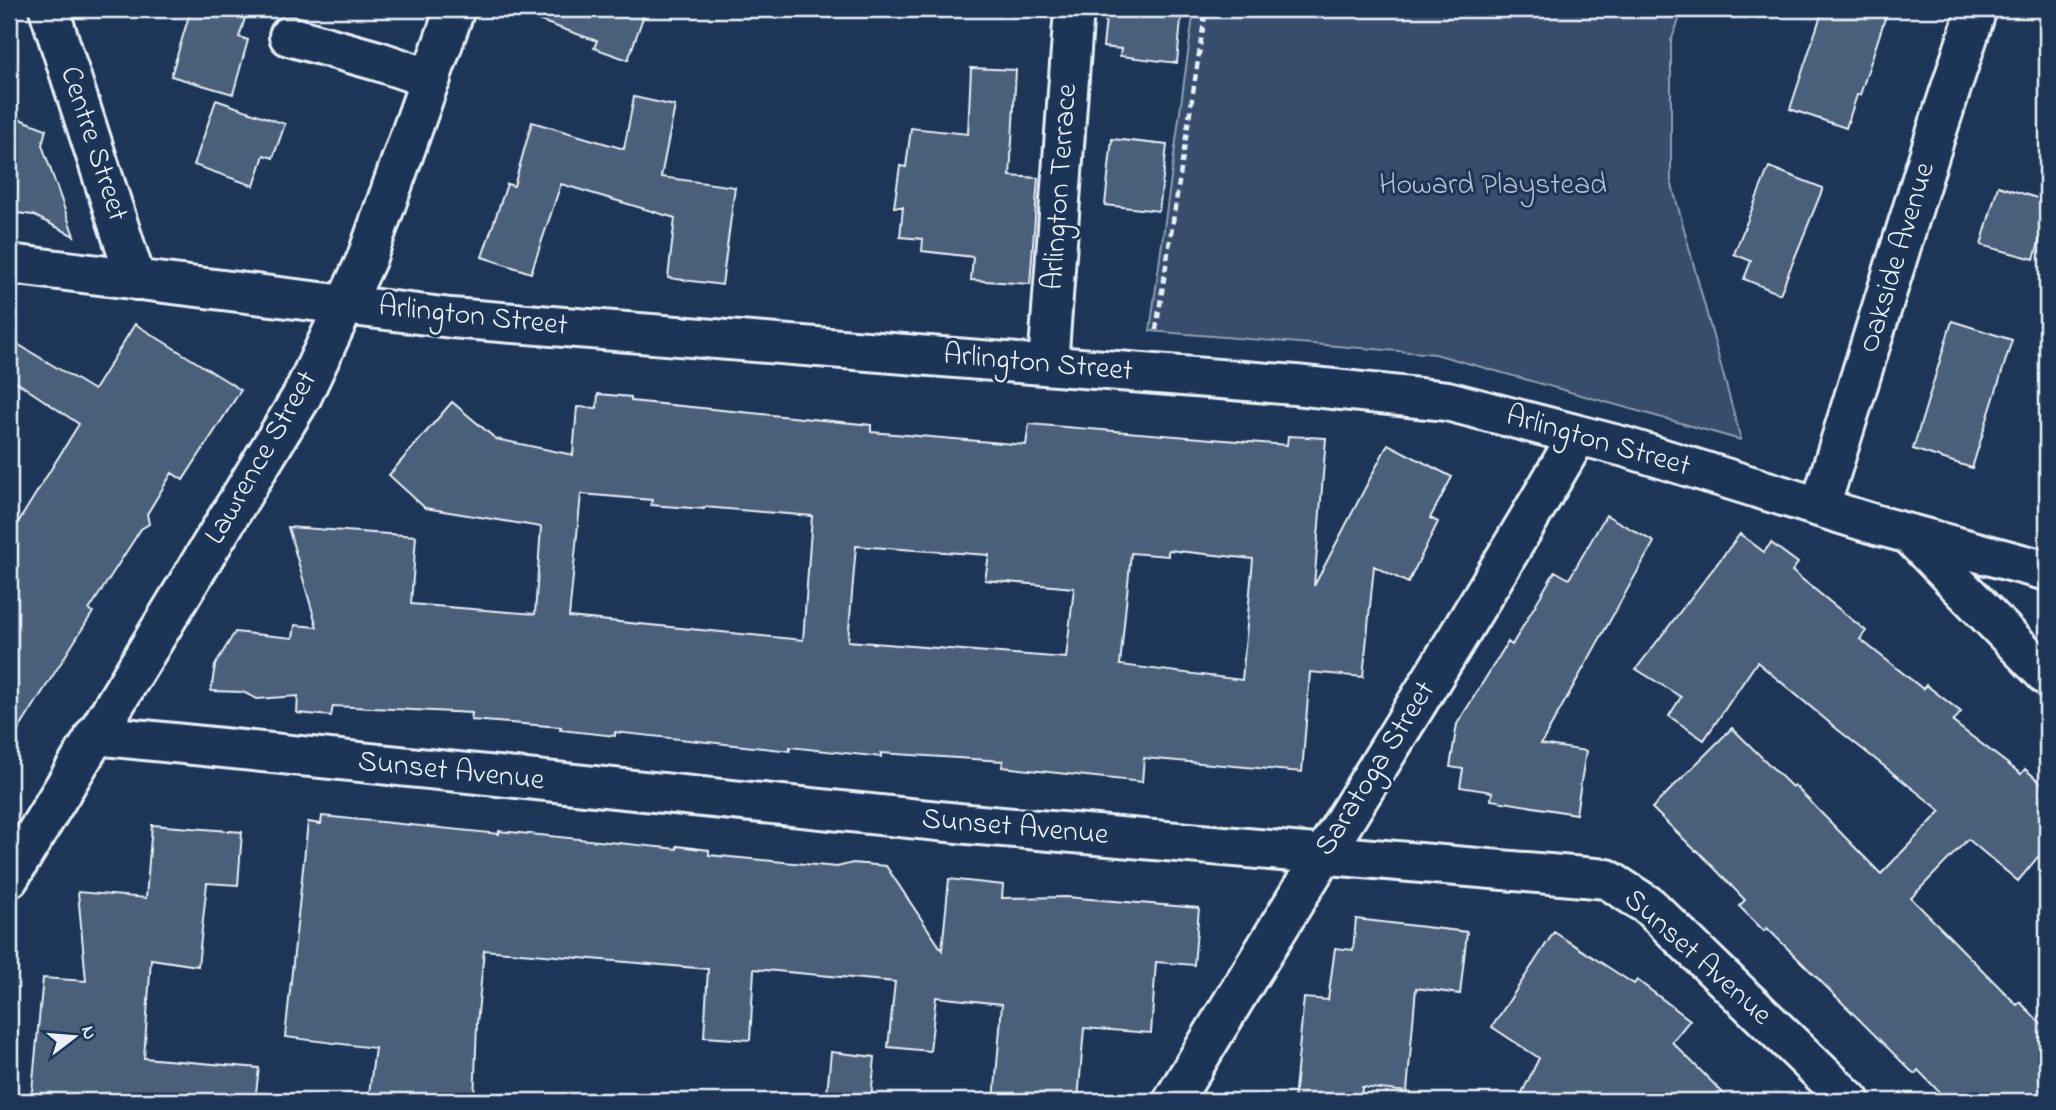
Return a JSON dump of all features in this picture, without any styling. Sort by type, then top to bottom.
[{"type":"street","name":"Centre Street","points":[[49,9],[136,280]]},
{"type":"street","name":"Lawrence Street","points":[[9,878],[302,396],[366,260],[455,9]]},
{"type":"street","name":"Arlington Terrace","points":[[1048,365],[1074,9]]},
{"type":"street","name":"Oakside Avenue","points":[[1821,507],[1977,9]]},
{"type":"street","points":[[289,36],[431,79]]},
{"type":"street","name":"Arlington Street","points":[[9,264],[451,318],[1295,385],[1447,401],[1625,447],[1909,533],[2047,571]]},
{"type":"street","name":"Saratoga Street","points":[[1173,1101],[1519,538],[1578,435]]},
{"type":"street","points":[[1909,533],[2047,676]]},
{"type":"street","name":"Sunset Avenue","points":[[95,736],[968,824],[1607,879],[1649,906],[1850,1101]]},
{"type":"path","points":[[1156,330],[1206,9]]},
{"type":"green space","name":"Howard Playstead","points":[[1194,9],[1683,9],[1671,41],[1671,181],[1741,440],[1435,354],[1150,331]]},
{"type":"building","points":[[191,9],[248,9],[239,37],[248,40],[233,94],[171,76]]},
{"type":"building","points":[[522,9],[646,9],[628,60],[594,48],[597,41],[521,14]]},
{"type":"building","points":[[1107,9],[1182,9],[1177,63],[1120,56],[1121,49],[1103,47]]},
{"type":"building","points":[[1823,9],[1888,9],[1860,95],[1857,95],[1846,128],[1790,109]]},
{"type":"building","points":[[971,68],[1016,70],[1010,176],[1038,178],[1030,284],[971,280],[973,257],[922,251],[923,239],[900,237],[903,207],[894,207],[900,166],[906,167],[911,128],[968,134]]},
{"type":"building","points":[[634,97],[675,106],[661,177],[735,187],[722,285],[668,278],[675,218],[561,184],[531,273],[482,257],[507,184],[514,186],[532,122],[624,149]]},
{"type":"building","points":[[216,100],[285,124],[273,158],[264,155],[254,186],[194,165]]},
{"type":"building","points":[[9,115],[46,129],[42,145],[74,236],[33,215],[9,212]]},
{"type":"building","points":[[1112,139],[1167,145],[1159,211],[1105,205]]},
{"type":"building","points":[[1769,167],[1823,188],[1780,294],[1744,279],[1751,261],[1734,254]]},
{"type":"building","points":[[1998,186],[2047,201],[2047,217],[2034,259],[1981,245]]},
{"type":"building","points":[[1952,321],[2012,340],[1972,468],[1913,449]]},
{"type":"building","points":[[135,324],[241,390],[183,480],[172,473],[147,514],[149,524],[141,529],[89,610],[93,612],[9,745],[9,537],[79,424],[9,377],[9,339],[94,390]]},
{"type":"building","points":[[598,394],[631,397],[631,401],[871,425],[871,432],[1026,445],[1029,424],[1287,445],[1288,436],[1326,438],[1314,586],[1388,444],[1452,477],[1430,518],[1438,522],[1408,583],[1374,566],[1363,677],[1310,672],[1302,772],[1144,758],[1142,782],[1002,767],[1003,761],[881,753],[881,757],[790,747],[790,751],[615,732],[615,736],[560,730],[561,727],[471,720],[472,713],[333,706],[331,716],[297,713],[298,696],[257,699],[243,692],[211,691],[215,665],[235,632],[293,638],[295,625],[317,627],[288,527],[416,536],[411,604],[535,614],[541,527],[425,508],[389,475],[452,402],[496,439],[573,455],[577,407],[597,408]],"holes":[[[581,494],[652,500],[651,505],[812,516],[803,640],[569,617]],[[856,546],[989,555],[985,580],[1074,588],[1066,658],[848,641]],[[1168,550],[1253,559],[1242,680],[1120,665],[1131,553],[1168,556]]]},
{"type":"building","points":[[1606,515],[1654,542],[1541,744],[1586,751],[1576,814],[1491,800],[1492,792],[1460,787],[1463,769],[1450,767],[1457,724],[1508,642],[1512,645],[1555,571],[1569,579]]},
{"type":"building","points":[[1740,534],[1764,552],[1771,543],[1798,563],[1792,571],[1866,631],[1860,639],[1923,689],[1926,685],[1961,712],[1953,722],[2021,774],[2025,769],[2047,788],[2047,846],[2018,881],[1968,839],[1911,898],[2017,1005],[2020,1002],[2047,1030],[2047,1085],[2030,1101],[1948,1101],[1918,1070],[1915,1074],[1910,1070],[1767,928],[1764,931],[1739,906],[1745,900],[1652,808],[1732,728],[1792,787],[1794,785],[1881,874],[1941,811],[1757,662],[1704,740],[1669,716],[1681,697],[1636,669]]},
{"type":"building","points":[[322,816],[499,834],[499,831],[677,849],[677,846],[709,850],[709,855],[837,867],[853,863],[886,866],[942,950],[949,879],[1003,885],[1002,898],[1066,897],[1199,908],[1194,965],[1156,962],[1151,1033],[1084,1028],[1078,1101],[994,1101],[1002,1004],[936,997],[930,1051],[888,1047],[895,982],[754,969],[750,1040],[704,1037],[708,969],[484,950],[474,1101],[368,1101],[375,1048],[285,1037],[308,822],[321,824]]},
{"type":"building","points":[[152,825],[242,832],[238,885],[207,883],[198,966],[151,959],[144,1058],[259,1068],[255,1101],[31,1101],[43,978],[86,981],[78,892],[146,898]]},
{"type":"building","points":[[1356,919],[1467,932],[1460,994],[1416,988],[1407,1092],[1362,1087],[1361,1101],[1294,1101],[1304,998],[1328,1000],[1335,948],[1353,950]]},
{"type":"building","points":[[1554,932],[1634,984],[1637,980],[1690,1020],[1672,1042],[1731,1101],[1518,1101],[1539,1058],[1492,1027]]},
{"type":"building","points":[[831,1052],[875,1057],[871,1098],[827,1094]]}]
